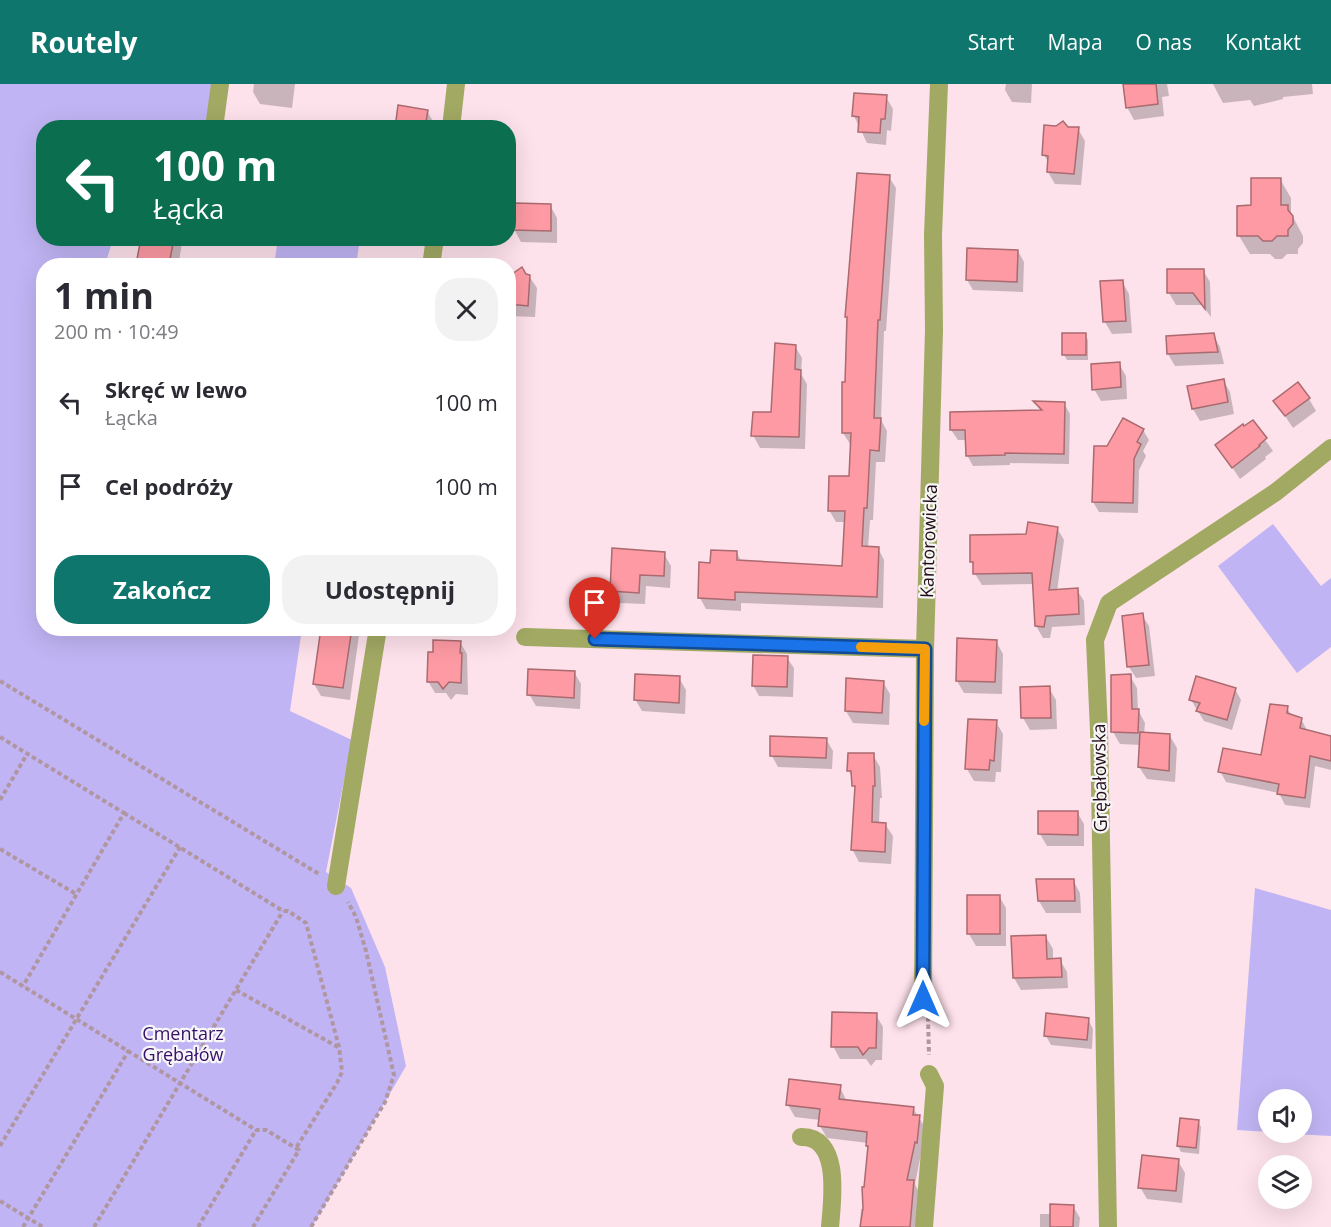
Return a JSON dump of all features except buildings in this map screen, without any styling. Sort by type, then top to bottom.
[{"type":"street","points":[[215,120],[220,84]]},
{"type":"street","points":[[452,120],[456,84]]},
{"type":"street","name":"Kantorowicka","points":[[923,999],[925,649],[934,330],[933,235],[939,84]]},
{"type":"street","name":"Grębałowska","points":[[1108,1227],[1095,640],[1109,603],[1276,492],[1331,448]]},
{"type":"street","points":[[336,886],[377,636]]},
{"type":"street","points":[[525,637],[925,649]]},
{"type":"street","points":[[924,1227],[935,1086],[929,1069]]},
{"type":"street","points":[[801,1137],[818,1143],[824,1148],[831,1161],[833,1184],[830,1227]]},
{"type":"path","points":[[0,681],[329,880],[344,895],[356,917],[366,951],[394,1075],[385,1102],[311,1227]]},
{"type":"path","points":[[0,737],[306,923],[339,1047],[342,1072],[296,1148]]},
{"type":"path","points":[[0,800],[27,754]]},
{"type":"path","points":[[22,986],[124,813]]},
{"type":"path","points":[[0,1146],[180,847]]},
{"type":"path","points":[[0,849],[76,894]]},
{"type":"path","points":[[94,1227],[283,911]]},
{"type":"path","points":[[0,972],[256,1130],[266,1130],[299,1150],[253,1227]]},
{"type":"path","points":[[236,990],[339,1047]]},
{"type":"path","points":[[923,999],[928,1014],[929,1069]]},
{"type":"path","points":[[22,1227],[129,1050]]},
{"type":"path","points":[[198,1227],[256,1130]]},
{"type":"path","points":[[0,1201],[43,1227]]},
{"type":"green space","name":"Cmentarz Grębałów","points":[[0,84],[214,84],[209,120],[36,120],[36,246],[111,246],[107,258],[36,258],[36,636],[301,636],[290,711],[352,740],[326,872],[351,888],[385,967],[406,1066],[312,1227],[0,1227]]},
{"type":"green space","points":[[277,246],[359,246],[357,258],[275,258]]},
{"type":"green space","points":[[1273,524],[1321,586],[1331,578],[1331,647],[1297,673],[1218,566]]},
{"type":"green space","points":[[1255,888],[1331,910],[1331,1136],[1312,1135],[1312,1089],[1258,1089],[1258,1131],[1237,1130]]},
{"type":"slow traffic","points":[[861,647],[925,649],[924,721]]},
{"type":"route","points":[[595,639],[925,649],[923,999]]}]
